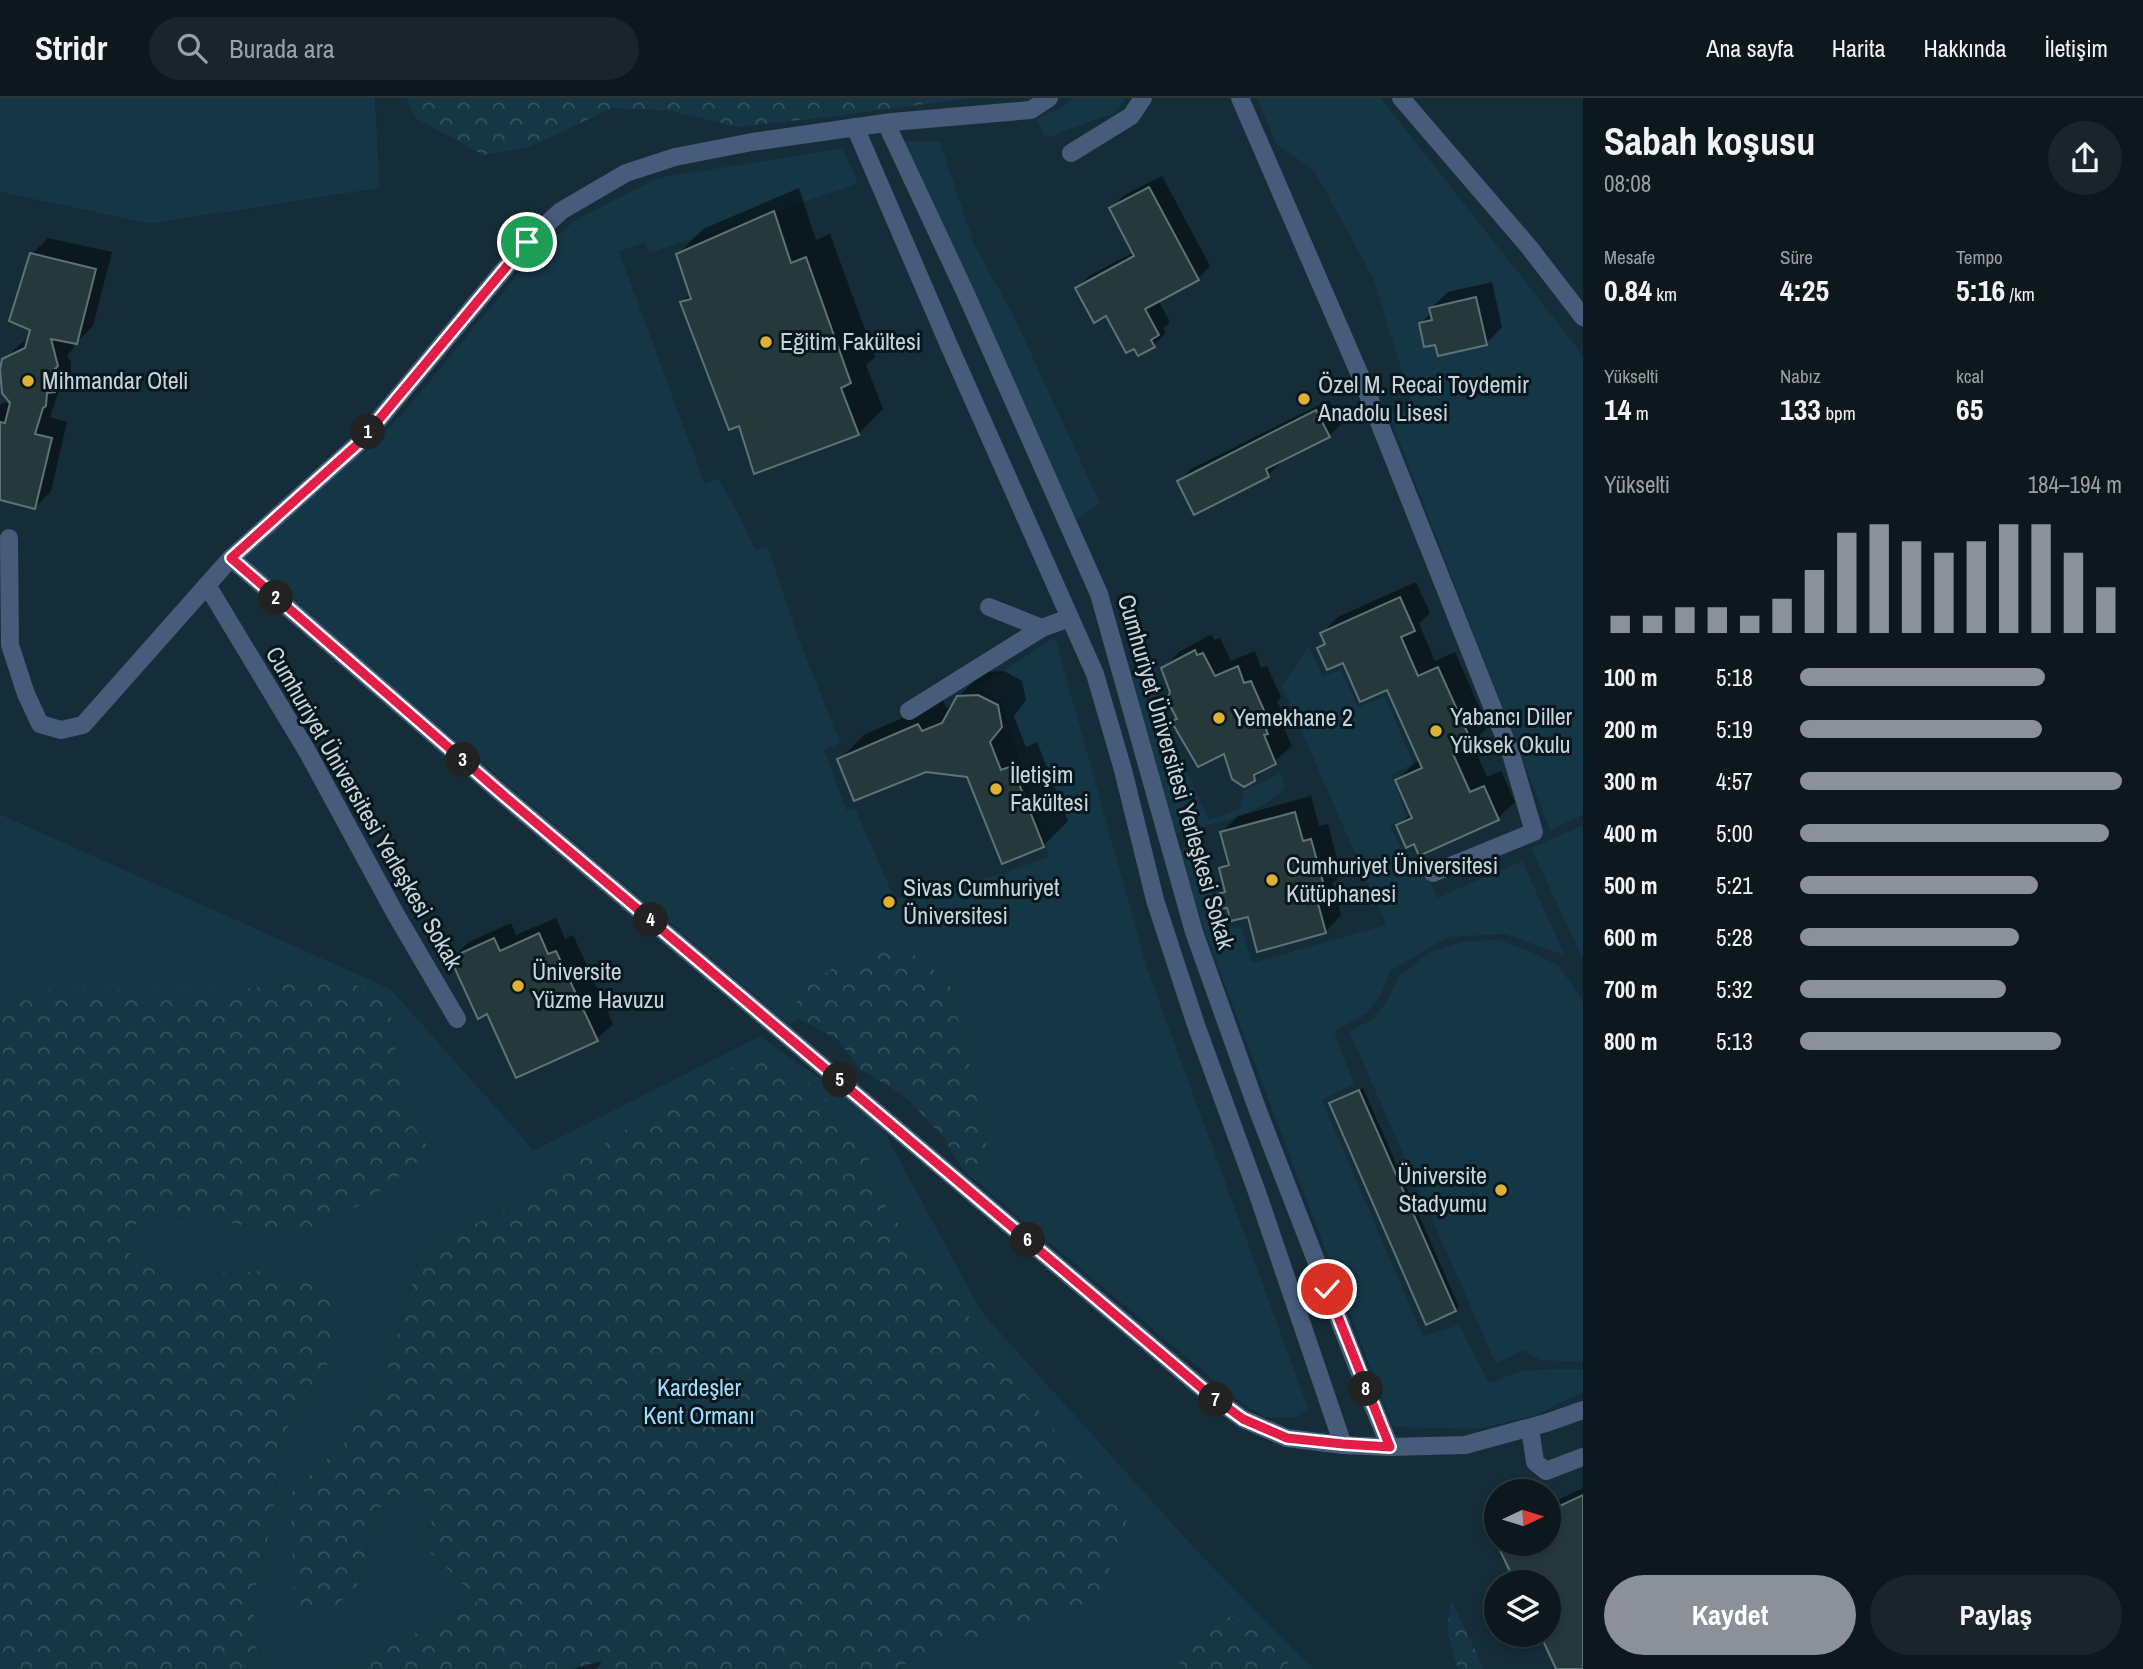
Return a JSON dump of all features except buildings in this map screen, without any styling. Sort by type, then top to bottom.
[{"type":"street","points":[[9,538],[10,645],[26,694],[40,724],[61,730],[83,725],[231,558],[361,441],[527,242],[561,211],[626,173],[675,157],[752,142],[855,127],[1031,110],[1049,98]]},
{"type":"street","points":[[1071,153],[1131,116],[1143,98]]},
{"type":"street","points":[[1240,98],[1363,382],[1511,754],[1534,832],[1433,873]]},
{"type":"street","points":[[1401,98],[1504,217],[1583,317]]},
{"type":"street","points":[[1415,98],[1489,181],[1583,301]]},
{"type":"street","name":"Cumhuriyet Üniversitesi Yerleşkesi Sokak","points":[[886,123],[966,294],[1099,594],[1194,932],[1258,1111],[1390,1447]]},
{"type":"street","name":"Cumhuriyet Üniversitesi Yerleşkesi Sokak","points":[[855,127],[1095,674],[1123,769],[1155,900],[1343,1444]]},
{"type":"street","name":"Cumhuriyet Üniversitesi Yerleşkesi Sokak","points":[[231,558],[522,812],[1205,1391],[1243,1419],[1287,1438],[1390,1447],[1465,1445],[1530,1428],[1583,1410]]},
{"type":"street","name":"Cumhuriyet Üniversitesi Yerleşkesi Sokak","points":[[207,585],[307,751],[395,913],[457,1019]]},
{"type":"street","points":[[989,607],[1042,628]]},
{"type":"street","points":[[909,710],[1042,628],[1069,618]]},
{"type":"street","points":[[1530,1428],[1535,1462],[1546,1471],[1583,1457]]},
{"type":"shaded area","name":"Sivas Cumhuriyet Üniversitesi","points":[[375,98],[1583,98],[1583,1669],[1314,1669],[1201,1555],[982,1312],[877,1118],[760,1036],[534,1150],[391,989],[0,814],[0,192],[150,224],[380,188]]},
{"type":"green space","points":[[0,98],[375,98],[380,188],[150,224],[0,192]]},
{"type":"green space","points":[[406,98],[969,98],[738,127],[671,111],[612,108],[530,147],[483,155],[416,118]]},
{"type":"green space","points":[[1073,98],[1126,98],[1114,113],[1046,138],[1036,119],[1064,106]]},
{"type":"green space","points":[[1257,98],[1381,98],[1583,358],[1583,815],[1550,830],[1389,415],[1413,407],[1373,278],[1314,170],[1276,144]]},
{"type":"green space","points":[[904,141],[940,142],[975,246],[1014,317],[1100,503],[1075,521]]},
{"type":"green space","points":[[843,148],[858,184],[649,253],[644,242],[619,252],[705,484],[717,478],[733,503],[756,550],[767,546],[803,650],[840,743],[824,750],[847,811],[855,808],[890,888],[897,897],[910,900],[1049,857],[1002,703],[978,687],[1055,637],[1147,968],[1308,1408],[1296,1418],[1265,1417],[1234,1397],[964,1171],[991,1167],[949,982],[899,945],[796,992],[799,1019],[790,1025],[243,559],[400,417],[539,249],[579,218],[658,178]]},
{"type":"green space","points":[[1308,647],[1323,676],[1341,670],[1358,707],[1385,696],[1413,763],[1391,776],[1407,817],[1390,826],[1401,848],[1427,873],[1437,898],[1522,861],[1565,955],[1505,934],[1448,937],[1390,971],[1382,992],[1367,1013],[1334,1031],[1354,1084],[1322,1100],[1423,1336],[1459,1325],[1489,1383],[1525,1370],[1583,1369],[1583,1392],[1536,1415],[1478,1429],[1393,1427],[1206,935],[1179,850],[1198,843],[1217,913],[1223,913],[1227,929],[1241,927],[1252,963],[1386,925],[1282,686]]},
{"type":"green space","points":[[1156,668],[1159,711],[1209,820],[1241,808],[1243,791],[1281,773],[1285,788],[1268,802],[1243,816],[1176,833],[1131,676]]},
{"type":"green space","points":[[0,814],[391,989],[534,1150],[760,1036],[877,1118],[982,1312],[1201,1555],[1314,1669],[1286,1669],[1290,1653],[1214,1612],[1176,1669],[899,1669],[912,1659],[1022,1390],[942,1279],[887,1209],[861,1138],[519,1202],[421,1251],[385,1379],[343,1444],[290,1494],[358,1584],[376,1510],[419,1485],[435,1506],[425,1547],[479,1601],[344,1669],[266,1669],[254,1642],[254,1592],[273,1518],[279,1440],[327,1367],[255,1271],[167,1277],[121,1248],[143,1213],[254,1227],[430,1151],[405,1116],[389,1006],[341,977],[236,990],[42,990],[0,1009]]},
{"type":"green space","points":[[1583,825],[1583,959],[1531,848]]},
{"type":"green space","name":"Üniversite Stadyumu","points":[[1499,940],[1558,965],[1583,1001],[1583,1362],[1540,1360],[1523,1350],[1496,1364],[1349,1031],[1372,1020],[1388,1000],[1398,977],[1430,952],[1464,941]]},
{"type":"green space","points":[[900,944],[949,982],[991,1167],[964,1171],[943,1137],[905,1096],[860,1069],[837,1039],[799,1019],[796,993],[838,965]]},
{"type":"green space","points":[[342,977],[389,1005],[405,1115],[431,1151],[367,1201],[312,1231],[254,1227],[143,1213],[121,1248],[167,1277],[255,1271],[313,1277],[333,1309],[327,1367],[279,1440],[273,1518],[254,1592],[254,1642],[266,1669],[0,1669],[0,1009],[42,990],[236,990]]},
{"type":"green space","name":"Kardeşler Kent Ormanı","points":[[773,1058],[818,1091],[861,1138],[887,1209],[942,1279],[1022,1390],[1127,1520],[1099,1599],[912,1659],[899,1669],[596,1669],[602,1661],[572,1669],[344,1669],[479,1601],[425,1547],[435,1506],[419,1485],[376,1510],[358,1584],[329,1613],[295,1614],[290,1494],[343,1444],[385,1379],[421,1251],[519,1202],[689,1087],[736,1066]]},
{"type":"green space","points":[[1451,1600],[1484,1669],[1458,1669],[1447,1632]]},
{"type":"green space","points":[[1213,1612],[1245,1622],[1291,1653],[1286,1669],[1176,1669]]},
{"type":"place","name":"Eğitim Fakültesi","points":[[766,342]]},
{"type":"place","name":"Mihmandar Oteli","points":[[28,381]]},
{"type":"place","name":"Özel M. Recai Toydemir Anadolu Lisesi","points":[[1304,399]]},
{"type":"place","name":"Yemekhane 2","points":[[1219,718]]},
{"type":"place","name":"Yabancı Diller Yüksek Okulu","points":[[1436,731]]},
{"type":"place","name":"İletişim Fakültesi","points":[[996,789]]},
{"type":"place","name":"Cumhuriyet Üniversitesi Kütüphanesi","points":[[1272,880]]},
{"type":"place","name":"Sivas Cumhuriyet Üniversitesi","points":[[889,902]]},
{"type":"place","name":"Üniversite Yüzme Havuzu","points":[[518,986]]},
{"type":"place","name":"Üniversite Stadyumu","points":[[1501,1190]]},
{"type":"route","points":[[527,242],[361,441],[231,558],[502,794],[1205,1391],[1243,1419],[1287,1438],[1390,1447],[1327,1289]]}]
